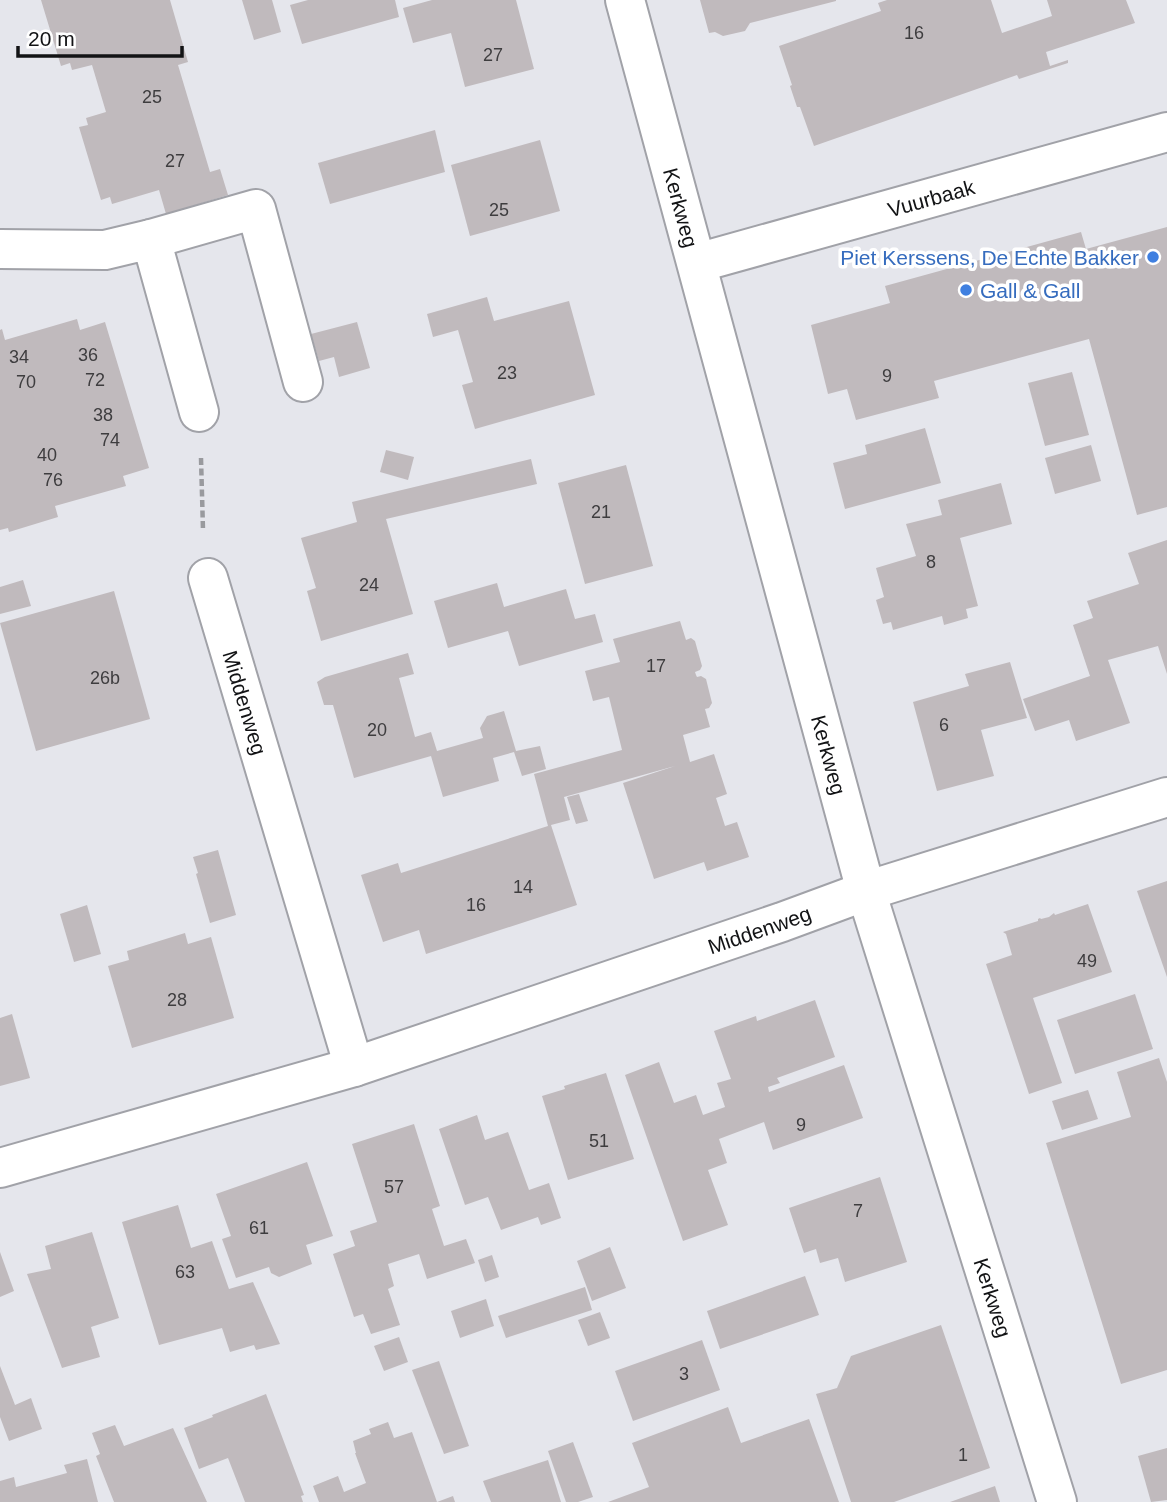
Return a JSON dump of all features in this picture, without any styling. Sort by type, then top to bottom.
[{"type":"street","name":"Kerkweg","points":[[625,0],[866,891],[1057,1502]]},
{"type":"street","name":"Vuurbaak","points":[[697,263],[1167,132]]},
{"type":"street","points":[[0,249],[105,250],[256,209],[303,382]]},
{"type":"street","points":[[151,239],[199,412]]},
{"type":"street","name":"Middenweg","points":[[208,578],[354,1067]]},
{"type":"street","name":"Middenweg","points":[[0,1168],[354,1067],[866,891],[1167,797]]},
{"type":"path","points":[[199,412],[203,540],[208,578]]},
{"type":"building","points":[[41,0],[170,0],[188,62],[178,65],[210,172],[220,169],[228,195],[166,214],[159,190],[112,204],[110,197],[101,200],[79,127],[88,125],[86,118],[106,112],[92,65],[72,70],[70,63],[61,66]]},
{"type":"building","points":[[242,0],[272,0],[281,32],[254,40]]},
{"type":"building","points":[[308,0],[395,0],[399,17],[302,44],[290,5]]},
{"type":"building","points":[[432,0],[516,0],[534,69],[465,87],[451,33],[413,43],[403,8]]},
{"type":"building","points":[[700,0],[836,1],[750,23],[745,31],[723,36],[715,32],[709,33]]},
{"type":"building","points":[[887,0],[991,0],[1002,33],[1052,16],[1047,0],[1126,0],[1135,23],[1046,52],[1050,66],[1068,60],[1068,63],[1019,79],[1017,75],[814,146],[800,107],[797,107],[779,46],[881,11],[878,3]]},
{"type":"building","points":[[435,130],[445,172],[330,204],[318,163]]},
{"type":"building","points":[[540,140],[560,211],[470,236],[451,165]]},
{"type":"building","points":[[1167,227],[1167,507],[1137,515],[1089,339],[934,381],[939,398],[856,420],[847,389],[828,394],[811,325],[890,303],[885,286],[1081,232],[1086,249]]},
{"type":"building","points":[[487,297],[494,321],[569,301],[595,395],[475,429],[462,385],[473,382],[458,330],[433,337],[427,314]]},
{"type":"building","points":[[77,319],[80,330],[105,322],[149,468],[123,476],[126,486],[55,506],[58,517],[9,532],[8,528],[0,530],[0,330],[2,329],[5,340]]},
{"type":"building","points":[[357,322],[370,368],[339,377],[334,357],[319,361],[311,334]]},
{"type":"building","points":[[1072,372],[1089,435],[1045,446],[1028,383]]},
{"type":"building","points":[[925,428],[941,483],[845,509],[833,463],[867,454],[865,445]]},
{"type":"building","points":[[1091,445],[1101,481],[1055,494],[1045,458]]},
{"type":"building","points":[[386,450],[414,457],[408,480],[380,472]]},
{"type":"building","points":[[531,459],[537,484],[386,519],[413,614],[321,641],[307,591],[316,588],[301,538],[357,522],[352,502]]},
{"type":"building","points":[[626,465],[653,566],[585,584],[558,483]]},
{"type":"building","points":[[1001,483],[1012,524],[960,538],[978,606],[966,609],[968,618],[944,625],[942,616],[893,630],[891,622],[883,624],[876,600],[884,597],[876,568],[916,556],[906,524],[942,515],[938,500]]},
{"type":"building","points":[[1167,540],[1167,674],[1158,646],[1108,660],[1130,723],[1076,741],[1069,720],[1035,731],[1023,699],[1090,676],[1073,625],[1093,618],[1087,601],[1139,584],[1128,553]]},
{"type":"building","points":[[23,580],[31,606],[0,614],[0,587]]},
{"type":"building","points":[[497,583],[504,607],[566,589],[575,619],[595,614],[603,642],[519,666],[508,631],[448,648],[434,601]]},
{"type":"building","points":[[114,591],[150,719],[36,751],[0,623]]},
{"type":"building","points":[[680,621],[686,640],[691,638],[695,641],[702,666],[695,672],[697,677],[706,679],[712,703],[705,709],[710,727],[683,735],[690,762],[714,754],[727,794],[716,798],[725,826],[737,822],[749,857],[707,871],[704,862],[654,879],[623,783],[675,766],[564,797],[570,820],[551,825],[577,905],[426,954],[419,930],[383,942],[361,875],[398,863],[401,873],[548,826],[534,774],[622,750],[609,697],[593,701],[585,671],[620,662],[613,639]]},
{"type":"building","points":[[408,653],[414,674],[399,678],[415,737],[431,732],[437,751],[483,738],[480,728],[487,716],[504,711],[516,751],[540,746],[546,769],[522,776],[514,752],[493,758],[499,781],[443,797],[431,756],[354,778],[333,705],[324,705],[317,682],[325,677]]},
{"type":"building","points":[[1010,662],[1027,718],[981,730],[994,776],[937,791],[913,702],[969,686],[965,674]]},
{"type":"building","points":[[579,794],[588,821],[576,824],[567,797]]},
{"type":"building","points":[[218,850],[236,915],[210,923],[193,857]]},
{"type":"building","points":[[1167,881],[1167,977],[1137,891]]},
{"type":"building","points":[[1088,904],[1112,972],[1033,998],[1062,1083],[1029,1094],[986,964],[1012,955],[1003,932]]},
{"type":"building","points":[[87,905],[101,954],[74,962],[60,914]]},
{"type":"building","points":[[185,933],[188,944],[211,937],[234,1018],[132,1048],[108,966],[129,960],[127,951]]},
{"type":"building","points":[[1135,994],[1153,1049],[1075,1074],[1057,1020]]},
{"type":"building","points":[[815,1000],[835,1057],[777,1078],[780,1083],[768,1087],[769,1092],[844,1065],[863,1118],[773,1150],[764,1122],[719,1139],[727,1163],[708,1170],[728,1225],[683,1241],[625,1075],[659,1062],[674,1103],[696,1095],[703,1115],[725,1107],[717,1083],[731,1079],[714,1031],[756,1016],[757,1021]]},
{"type":"building","points":[[12,1014],[30,1078],[0,1086],[0,1018]]},
{"type":"building","points":[[1159,1058],[1167,1082],[1167,1370],[1121,1384],[1046,1143],[1131,1117],[1117,1072]]},
{"type":"building","points":[[606,1073],[634,1159],[568,1180],[542,1096]]},
{"type":"building","points":[[1088,1090],[1098,1119],[1062,1130],[1052,1101]]},
{"type":"building","points":[[477,1115],[485,1140],[508,1132],[529,1190],[549,1183],[561,1218],[541,1225],[538,1217],[501,1230],[488,1197],[465,1205],[439,1129]]},
{"type":"building","points":[[414,1124],[440,1206],[432,1209],[444,1246],[466,1239],[475,1263],[427,1279],[419,1254],[388,1264],[394,1286],[388,1289],[400,1325],[371,1334],[363,1314],[354,1317],[333,1254],[355,1246],[350,1231],[377,1222],[352,1144]]},
{"type":"building","points":[[307,1162],[333,1236],[306,1245],[312,1264],[279,1277],[271,1273],[269,1267],[236,1278],[222,1239],[231,1236],[216,1194]]},
{"type":"building","points":[[880,1177],[907,1262],[845,1282],[838,1258],[820,1263],[816,1249],[804,1253],[789,1208]]},
{"type":"building","points":[[178,1205],[191,1248],[212,1241],[229,1289],[253,1282],[280,1344],[256,1350],[254,1345],[230,1352],[222,1328],[159,1345],[122,1222]]},
{"type":"building","points":[[92,1232],[119,1318],[91,1327],[100,1357],[62,1368],[27,1274],[51,1269],[45,1246]]},
{"type":"building","points":[[610,1247],[626,1288],[592,1301],[577,1261]]},
{"type":"building","points":[[0,1252],[14,1291],[0,1297]]},
{"type":"building","points":[[492,1255],[499,1277],[485,1282],[478,1260]]},
{"type":"building","points":[[805,1276],[819,1315],[720,1349],[707,1311]]},
{"type":"building","points":[[585,1287],[592,1310],[506,1338],[498,1316]]},
{"type":"building","points":[[486,1299],[494,1326],[460,1338],[451,1311]]},
{"type":"building","points":[[600,1312],[610,1338],[588,1346],[578,1320]]},
{"type":"building","points":[[941,1325],[990,1468],[894,1502],[851,1502],[816,1394],[837,1388],[851,1356]]},
{"type":"building","points":[[399,1337],[408,1362],[384,1371],[374,1346]]},
{"type":"building","points":[[702,1340],[720,1390],[633,1421],[615,1371]]},
{"type":"building","points":[[439,1361],[469,1446],[444,1454],[412,1370]]},
{"type":"building","points":[[0,1366],[15,1405],[31,1398],[42,1429],[9,1441],[0,1417]]},
{"type":"building","points":[[266,1394],[304,1495],[301,1496],[303,1502],[245,1502],[228,1458],[199,1469],[184,1428]]},
{"type":"building","points":[[728,1407],[741,1443],[809,1419],[839,1502],[608,1502],[649,1487],[632,1443]]},
{"type":"building","points":[[388,1422],[394,1438],[412,1432],[437,1502],[319,1502],[313,1486],[338,1476],[344,1492],[366,1483],[353,1441],[371,1434],[369,1429]]},
{"type":"building","points":[[115,1425],[124,1446],[173,1428],[207,1502],[114,1502],[96,1456],[100,1454],[92,1433]]},
{"type":"building","points":[[573,1442],[593,1497],[578,1502],[566,1502],[548,1451]]},
{"type":"building","points":[[1167,1448],[1167,1500],[1151,1502],[1138,1456]]},
{"type":"building","points":[[87,1459],[98,1502],[0,1502],[0,1481],[14,1477],[16,1487],[67,1473],[64,1465]]},
{"type":"building","points":[[548,1460],[561,1502],[491,1502],[483,1481]]},
{"type":"building","points":[[995,1486],[1000,1502],[950,1502]]},
{"type":"building","points":[[453,1496],[455,1502],[437,1502]]},
{"type":"place","name":"Piet Kerssens, De Echte Bakker","points":[[1153,257]]},
{"type":"place","name":"Gall & Gall","points":[[966,290]]}]
